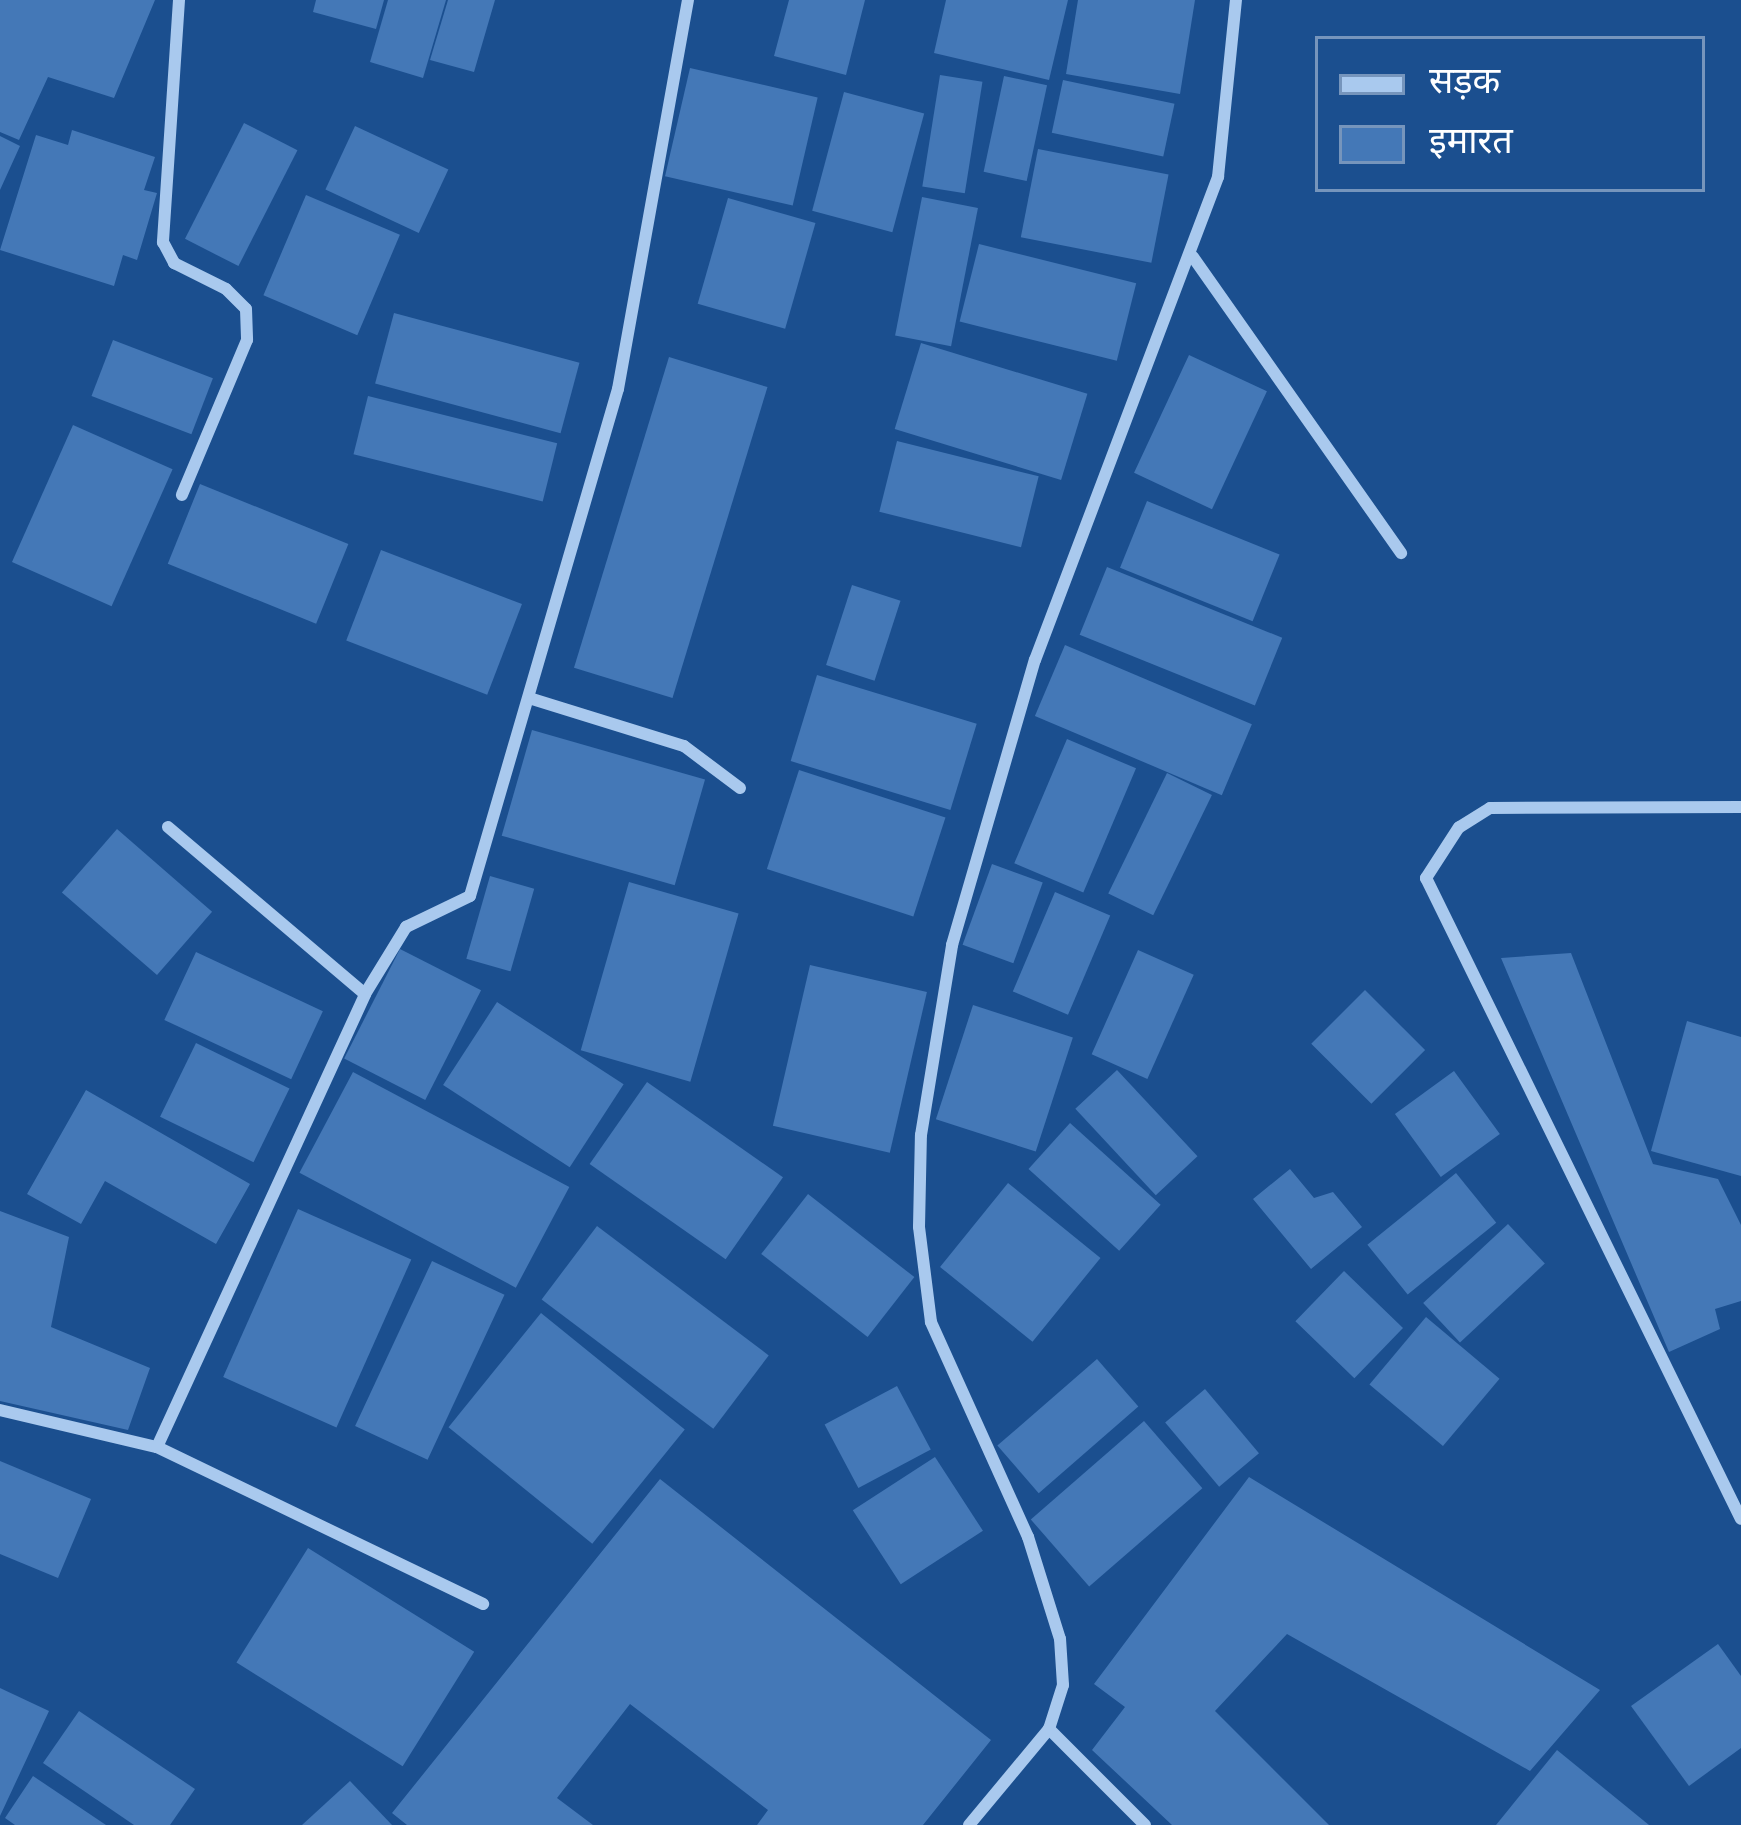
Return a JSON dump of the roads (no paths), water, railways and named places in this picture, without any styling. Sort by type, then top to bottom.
[{"type":"street","points":[[179,0],[163,242],[174,263],[226,290],[246,309],[248,340],[182,495]]},
{"type":"street","points":[[157,1447],[365,994],[406,926],[470,896],[618,389],[688,0]]},
{"type":"street","points":[[969,1825],[1049,1729],[1063,1684],[1060,1639],[1028,1537],[931,1322],[919,1227],[921,1135],[952,945],[1035,660],[1193,257],[1218,177],[1236,0]]},
{"type":"street","points":[[1193,257],[1402,554]]},
{"type":"street","points":[[530,698],[684,746],[740,788]]},
{"type":"street","points":[[1741,807],[1490,808],[1459,827],[1426,878],[1741,1519]]},
{"type":"street","points":[[168,826],[365,994]]},
{"type":"street","points":[[0,1410],[157,1447],[483,1604]]},
{"type":"street","points":[[1049,1729],[1145,1825]]}]
